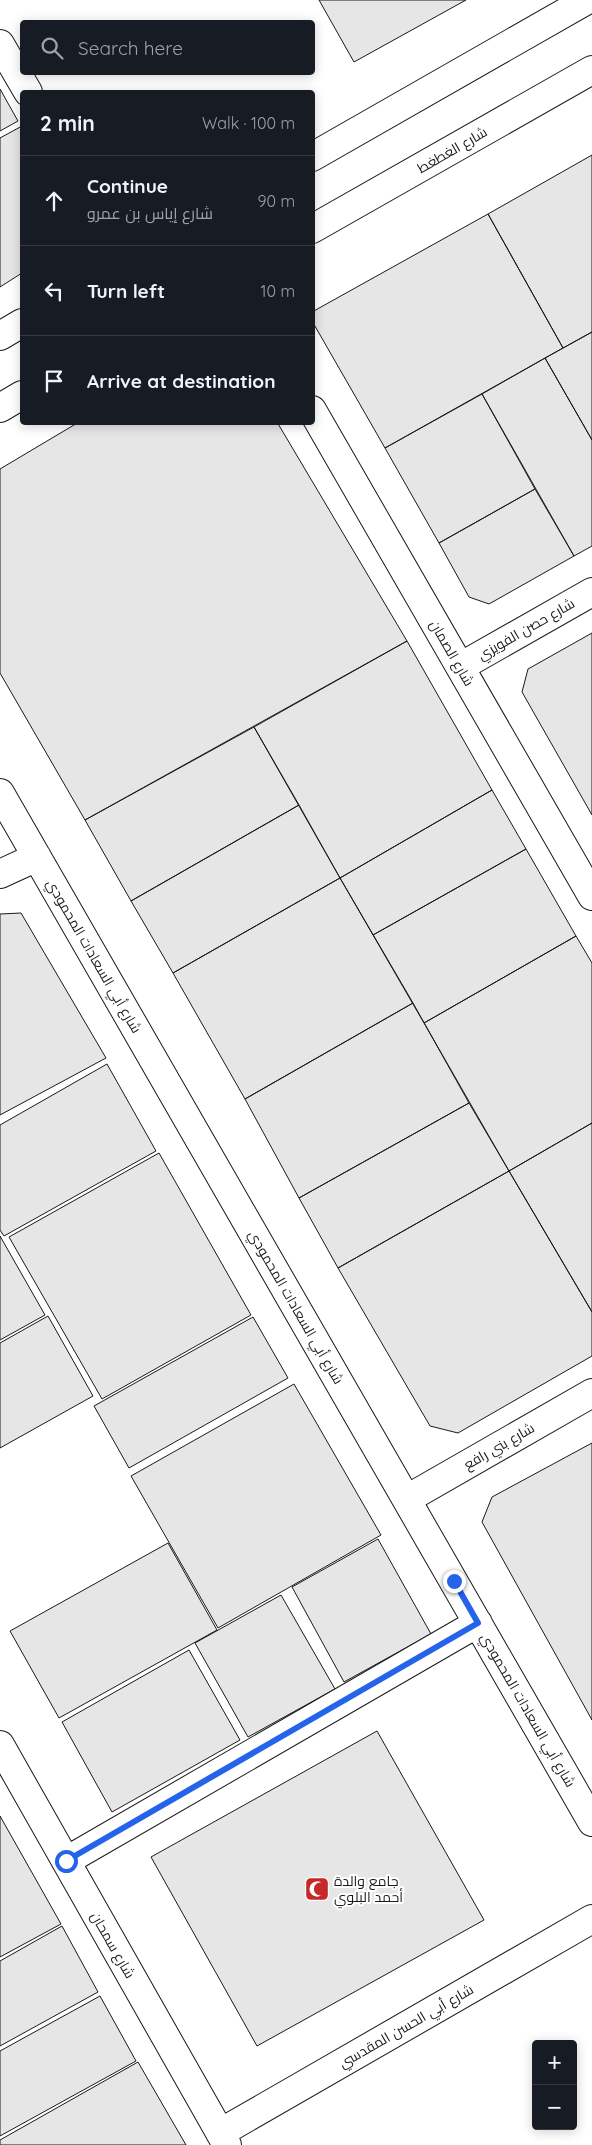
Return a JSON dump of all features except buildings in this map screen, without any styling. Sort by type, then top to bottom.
[{"type":"street","points":[[315,156],[587,0]]},
{"type":"street","points":[[0,44],[27,90]]},
{"type":"street","name":"شارع الغطغط","points":[[315,227],[592,70]]},
{"type":"street","points":[[0,408],[20,396]]},
{"type":"street","name":"شارع الصمان","points":[[315,415],[592,896]]},
{"type":"street","name":"شارع حصن الفويزي","points":[[460,666],[592,592]]},
{"type":"street","name":"شارع أبي السعادات المحمودي","points":[[0,793],[592,1822]]},
{"type":"street","points":[[0,874],[37,857]]},
{"type":"street","name":"شارع بني رافع","points":[[407,1498],[592,1393]]},
{"type":"street","points":[[66,1861],[478,1623]]},
{"type":"street","name":"شارع سمحان","points":[[0,1745],[223,2139]]},
{"type":"street","name":"شارع أبي الحسن المقدسي","points":[[223,2139],[592,1919]]},
{"type":"place","name":"جامع والدة أحمد البلوي","points":[[317,1889]]},
{"type":"route","points":[[66,1861],[478,1623],[454,1581]]}]
